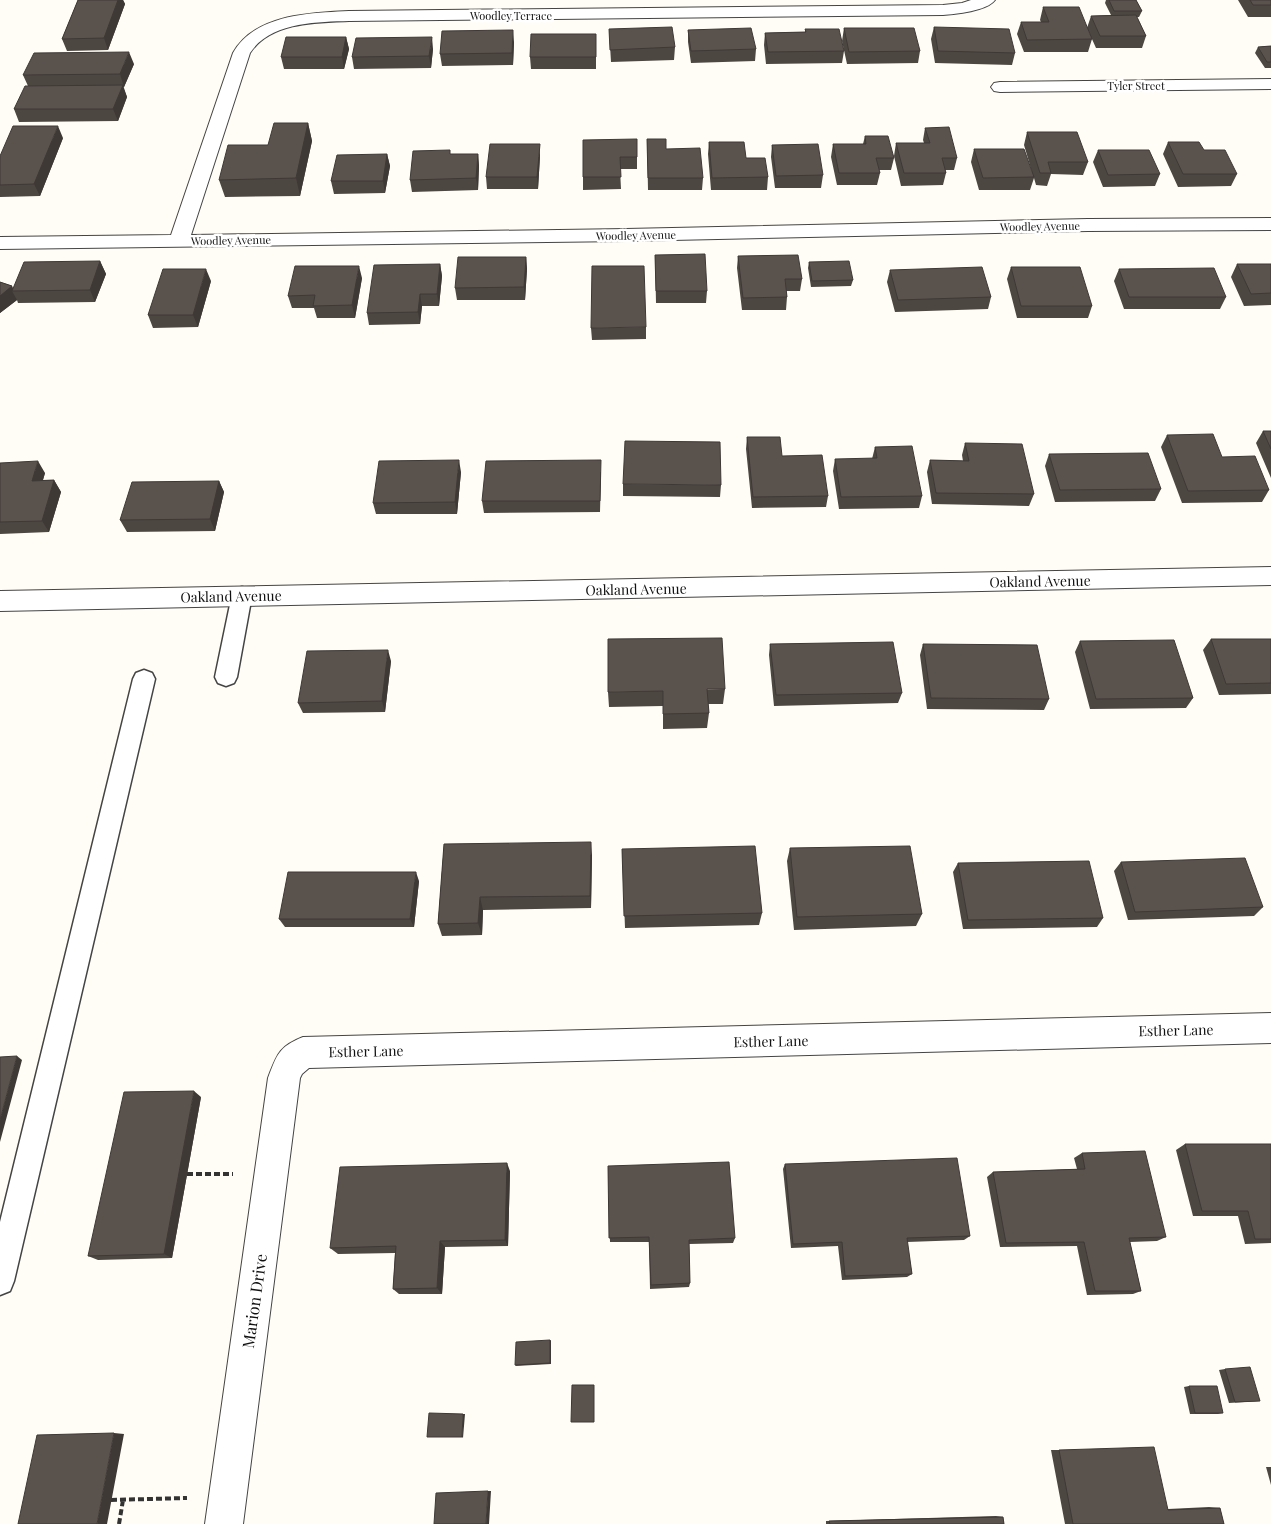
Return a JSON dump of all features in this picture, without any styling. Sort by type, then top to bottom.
[{"type":"street","name":"Woodley Terrace","points":[[179,241],[234,72],[244,49],[256,37],[282,24],[324,18],[384,16],[942,10],[964,8],[987,0]]},
{"type":"street","name":"Tyler Street","points":[[1000,87],[1271,84]]},
{"type":"street","name":"Woodley Avenue","points":[[0,243],[626,235],[1088,225],[1271,224]]},
{"type":"street","name":"Oakland Avenue","points":[[0,601],[1271,576]]},
{"type":"street","name":"Esther Lane","points":[[284,1078],[290,1063],[303,1053],[1271,1028]]},
{"type":"street","name":"Marion Drive","points":[[226,1510],[284,1078]]},
{"type":"lane","points":[[226,677],[242,596]]},
{"type":"lane","points":[[0,1281],[144,679]]},
{"type":"path","points":[[187,1174],[271,1174]]},
{"type":"path","points":[[111,1500],[226,1510]]},
{"type":"path","points":[[119,1524],[123,1500]]},
{"type":"building","points":[[78,0],[118,0],[104,38],[62,39]]},
{"type":"building","points":[[1109,0],[1136,0],[1142,11],[1114,11]]},
{"type":"building","points":[[1250,0],[1271,0],[1271,5],[1253,5]]},
{"type":"building","points":[[1043,7],[1079,7],[1092,39],[1027,40],[1021,22],[1049,22]]},
{"type":"building","points":[[1136,15],[1146,36],[1100,36],[1091,16]]},
{"type":"building","points":[[672,27],[675,47],[610,50],[609,29]]},
{"type":"building","points":[[934,27],[1009,29],[1015,53],[938,51]]},
{"type":"building","points":[[751,28],[756,49],[691,51],[688,30]]},
{"type":"building","points":[[844,28],[914,28],[920,51],[849,52]]},
{"type":"building","points":[[805,29],[839,29],[844,51],[768,52],[765,33],[806,32]]},
{"type":"building","points":[[513,30],[512,53],[440,54],[442,31]]},
{"type":"building","points":[[531,34],[596,34],[596,57],[530,57]]},
{"type":"building","points":[[286,37],[346,37],[342,57],[281,57]]},
{"type":"building","points":[[432,37],[429,56],[352,57],[356,38]]},
{"type":"building","points":[[1271,46],[1271,62],[1267,62],[1258,47]]},
{"type":"building","points":[[129,52],[120,74],[23,75],[34,53]]},
{"type":"building","points":[[123,85],[113,109],[14,109],[25,86]]},
{"type":"building","points":[[274,123],[308,123],[296,178],[219,180],[228,145],[268,145]]},
{"type":"building","points":[[13,126],[58,126],[34,184],[0,185],[0,156]]},
{"type":"building","points":[[949,127],[957,158],[942,158],[946,173],[904,173],[896,143],[930,143],[925,128]]},
{"type":"building","points":[[1027,132],[1077,132],[1088,162],[1048,162],[1051,173],[1040,173]]},
{"type":"building","points":[[865,136],[888,136],[894,158],[876,158],[880,173],[839,173],[833,144],[866,144]]},
{"type":"building","points":[[637,139],[637,157],[620,157],[621,177],[583,177],[583,140]]},
{"type":"building","points":[[647,139],[666,139],[666,149],[700,148],[703,178],[648,178]]},
{"type":"building","points":[[709,142],[744,142],[746,158],[765,158],[768,177],[712,178]]},
{"type":"building","points":[[1168,142],[1199,142],[1204,150],[1225,150],[1237,174],[1183,174]]},
{"type":"building","points":[[490,144],[540,144],[537,177],[486,177]]},
{"type":"building","points":[[818,144],[823,175],[776,176],[772,145]]},
{"type":"building","points":[[974,149],[1024,149],[1034,177],[983,178]]},
{"type":"building","points":[[450,150],[450,154],[478,154],[476,178],[410,180],[413,151]]},
{"type":"building","points":[[1098,150],[1149,150],[1160,174],[1108,175]]},
{"type":"building","points":[[387,154],[383,181],[331,181],[337,155]]},
{"type":"building","points":[[705,254],[707,291],[656,291],[655,255]]},
{"type":"building","points":[[798,255],[802,279],[785,279],[787,297],[743,298],[738,256]]},
{"type":"building","points":[[458,257],[526,257],[524,287],[455,288]]},
{"type":"building","points":[[100,261],[90,290],[12,291],[24,262]]},
{"type":"building","points":[[849,261],[853,280],[812,281],[809,262]]},
{"type":"building","points":[[440,264],[437,294],[420,294],[418,312],[367,313],[374,265]]},
{"type":"building","points":[[1237,264],[1271,264],[1271,293],[1251,294]]},
{"type":"building","points":[[295,266],[359,266],[352,305],[313,306],[315,295],[288,296]]},
{"type":"building","points":[[592,266],[644,266],[646,327],[591,328]]},
{"type":"building","points":[[982,267],[991,297],[898,300],[890,270]]},
{"type":"building","points":[[1011,267],[1080,267],[1092,306],[1021,306]]},
{"type":"building","points":[[1214,268],[1226,297],[1129,297],[1119,269]]},
{"type":"building","points":[[163,269],[206,269],[193,315],[148,315]]},
{"type":"building","points":[[0,282],[12,286],[0,296]]},
{"type":"building","points":[[1263,431],[1271,431],[1271,449]]},
{"type":"building","points":[[1213,434],[1222,457],[1255,456],[1269,490],[1188,491],[1167,435]]},
{"type":"building","points":[[747,437],[780,437],[782,456],[822,455],[828,496],[753,497]]},
{"type":"building","points":[[625,441],[720,442],[721,485],[623,484]]},
{"type":"building","points":[[965,443],[1022,444],[1034,494],[936,493],[930,460],[969,461]]},
{"type":"building","points":[[912,446],[922,496],[841,497],[835,459],[877,458],[875,447]]},
{"type":"building","points":[[1148,453],[1161,489],[1060,490],[1049,454]]},
{"type":"building","points":[[459,460],[455,502],[373,503],[379,461]]},
{"type":"building","points":[[601,460],[600,501],[482,501],[486,461]]},
{"type":"building","points":[[38,461],[32,481],[54,480],[42,521],[0,522],[0,463]]},
{"type":"building","points":[[219,481],[210,519],[120,520],[132,482]]},
{"type":"building","points":[[722,638],[725,689],[707,689],[709,713],[663,714],[663,691],[608,692],[608,639]]},
{"type":"building","points":[[1211,639],[1271,639],[1271,683],[1226,684]]},
{"type":"building","points":[[1174,640],[1193,698],[1096,699],[1080,641]]},
{"type":"building","points":[[893,642],[902,693],[776,695],[770,644]]},
{"type":"building","points":[[923,644],[1037,645],[1049,699],[931,698]]},
{"type":"building","points":[[388,650],[382,701],[298,703],[307,651]]},
{"type":"building","points":[[591,842],[590,896],[480,897],[478,923],[438,924],[444,844]]},
{"type":"building","points":[[755,846],[762,913],[624,916],[622,849]]},
{"type":"building","points":[[910,846],[922,914],[797,917],[790,848]]},
{"type":"building","points":[[1245,858],[1263,907],[1135,912],[1121,862]]},
{"type":"building","points":[[1089,861],[1103,918],[968,920],[958,863]]},
{"type":"building","points":[[288,872],[416,872],[410,919],[279,919]]},
{"type":"building","points":[[17,1056],[0,1120],[0,1057]]},
{"type":"building","points":[[194,1091],[164,1254],[88,1256],[124,1092]]},
{"type":"building","points":[[1185,1144],[1271,1144],[1271,1239],[1255,1239],[1248,1211],[1202,1211]]},
{"type":"building","points":[[1145,1151],[1166,1237],[1129,1238],[1141,1291],[1095,1291],[1084,1242],[1006,1243],[993,1172],[1085,1169],[1082,1153]]},
{"type":"building","points":[[957,1158],[970,1236],[907,1238],[912,1274],[845,1276],[842,1242],[793,1244],[785,1164]]},
{"type":"building","points":[[729,1162],[735,1238],[689,1240],[690,1283],[651,1285],[649,1237],[609,1238],[608,1166]]},
{"type":"building","points":[[507,1163],[505,1240],[440,1241],[437,1288],[393,1289],[396,1246],[330,1248],[340,1167]]},
{"type":"building","points":[[550,1340],[550,1363],[515,1365],[516,1342]]},
{"type":"building","points":[[1250,1367],[1260,1401],[1235,1402],[1225,1369]]},
{"type":"building","points":[[572,1385],[594,1385],[594,1422],[571,1422]]},
{"type":"building","points":[[1189,1386],[1217,1386],[1223,1413],[1195,1413]]},
{"type":"building","points":[[429,1413],[463,1414],[462,1437],[427,1437]]},
{"type":"building","points":[[114,1433],[97,1524],[18,1524],[37,1435]]},
{"type":"building","points":[[1154,1447],[1168,1510],[1220,1508],[1224,1524],[1073,1524],[1059,1450]]},
{"type":"building","points":[[488,1491],[486,1524],[434,1524],[436,1493]]},
{"type":"building","points":[[1003,1517],[1004,1524],[830,1524],[829,1521]]}]
